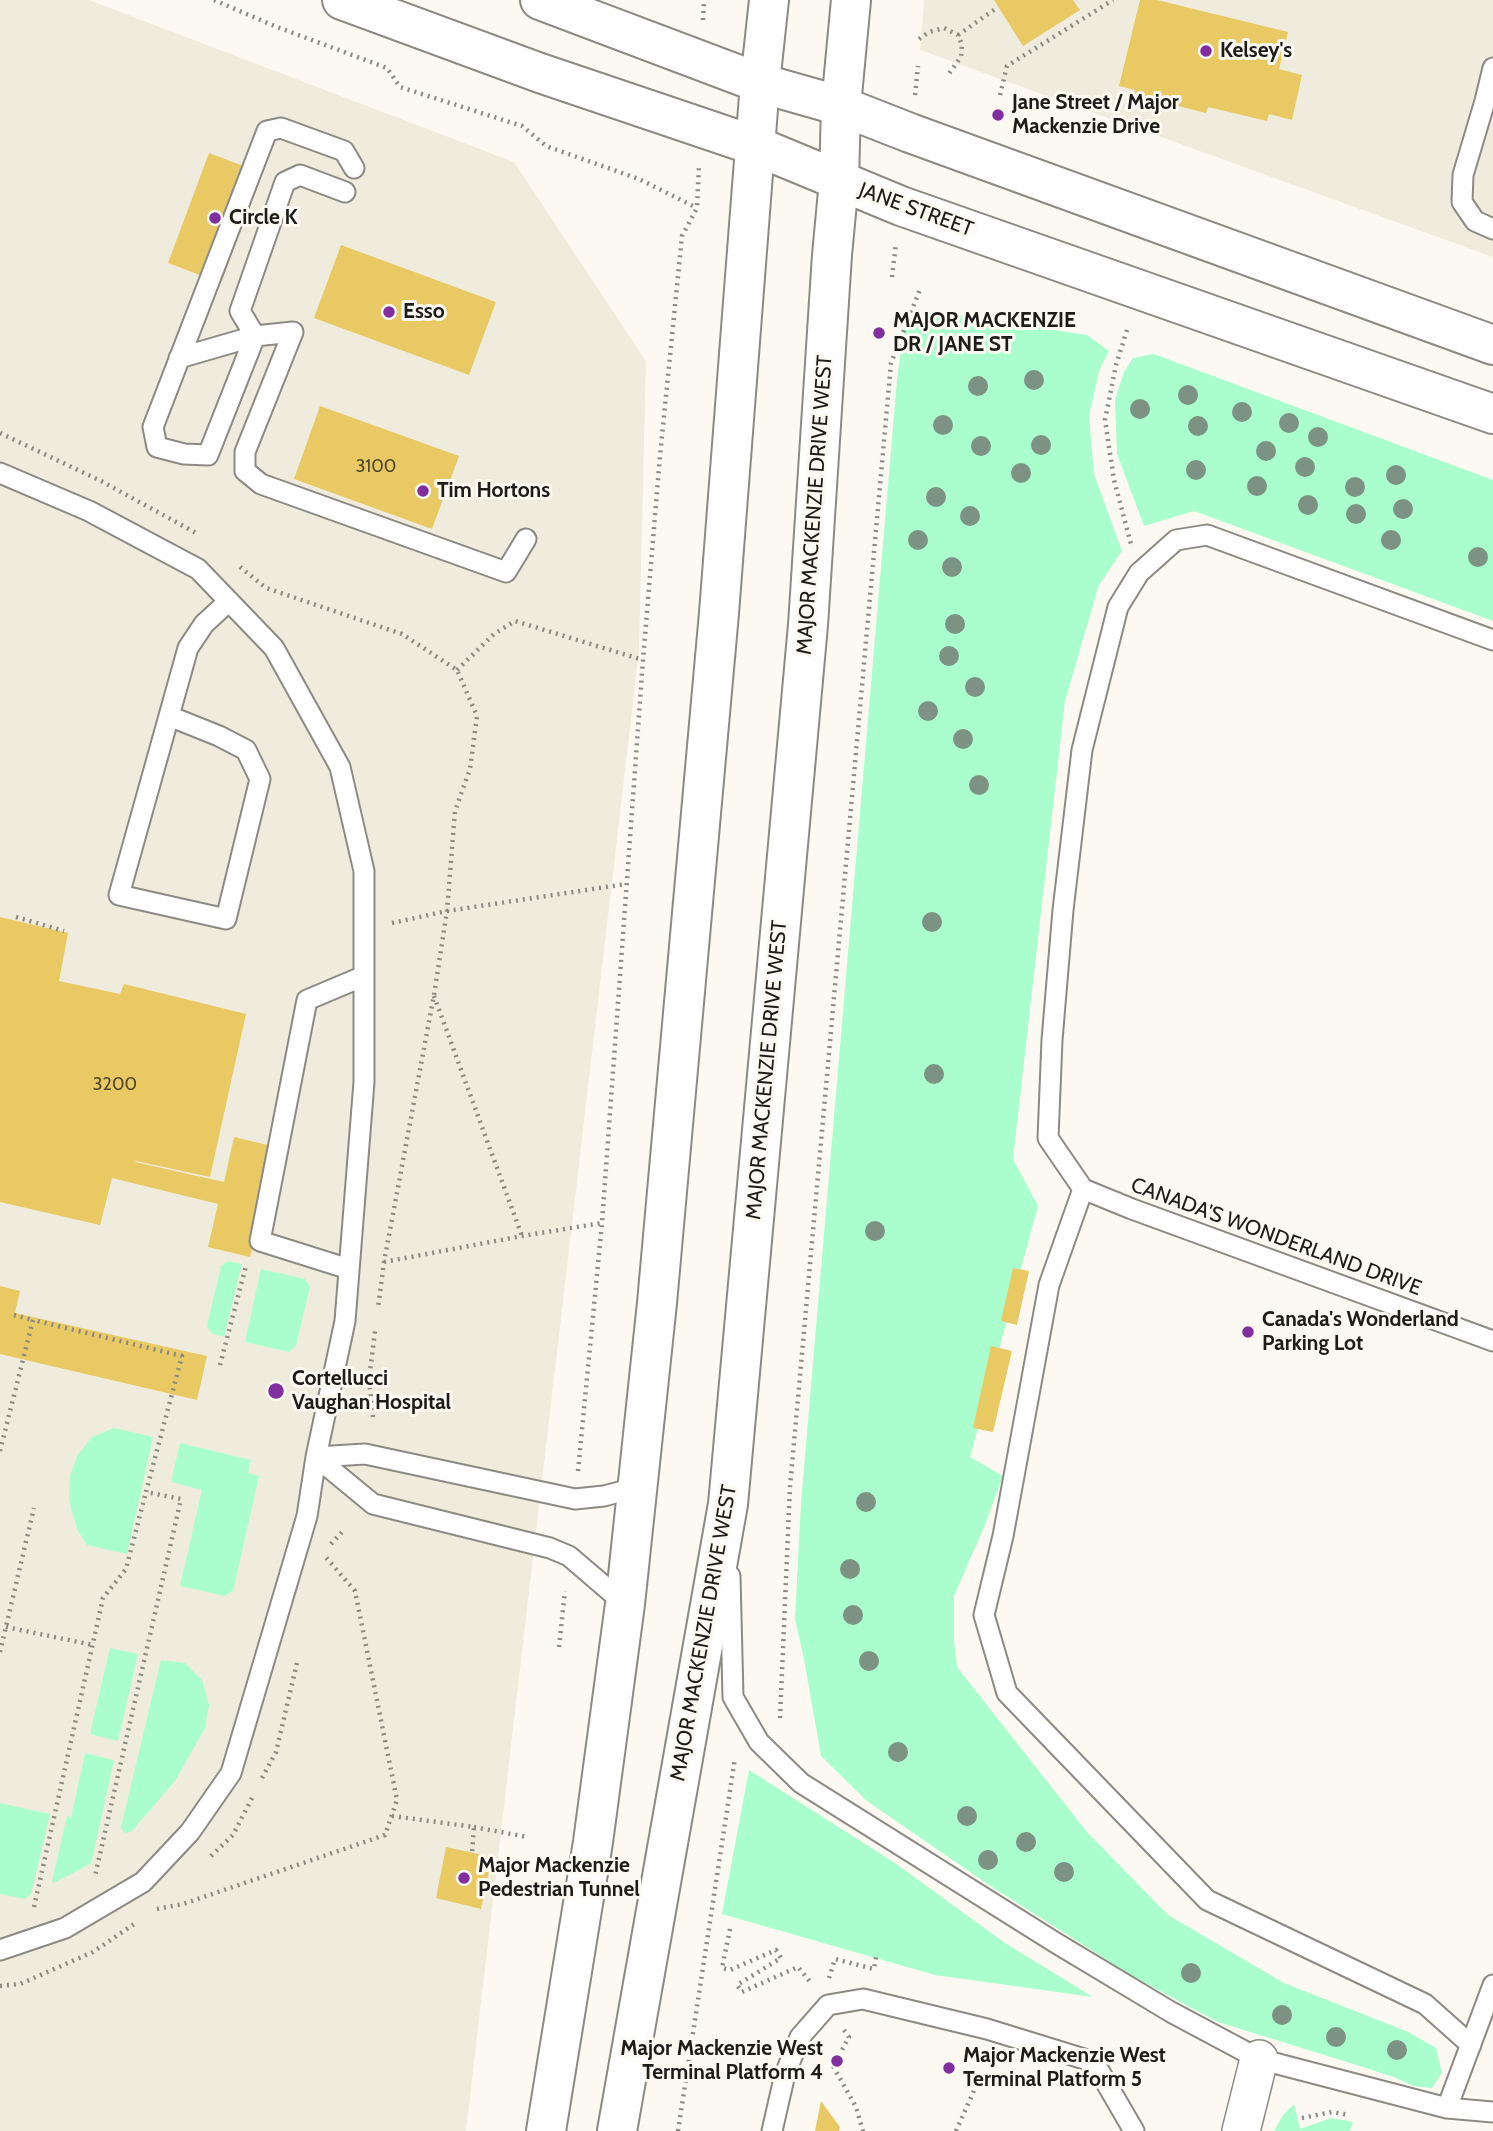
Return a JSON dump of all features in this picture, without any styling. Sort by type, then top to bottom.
[{"type":"main road","name":"JANE STREET","points":[[342,0],[540,73],[756,146],[901,206],[1493,414]]},
{"type":"main road","points":[[540,0],[760,83],[841,106],[1493,345]]},
{"type":"main road","points":[[547,2131],[593,1843],[625,1604],[659,1289],[719,613],[760,83],[769,0]]},
{"type":"main road","name":"MAJOR MACKENZIE DRIVE WEST","points":[[617,2131],[728,1504],[808,625],[839,181],[841,106],[851,0]]},
{"type":"street","points":[[1241,2131],[1259,2059]]},
{"type":"lane","points":[[1493,68],[1463,174],[1462,202],[1475,221],[1493,229]]},
{"type":"lane","points":[[255,336],[208,455],[184,454],[156,447],[153,427],[267,131],[281,128],[344,151],[354,168]]},
{"type":"lane","points":[[255,336],[240,311],[285,182],[300,175],[345,192]]},
{"type":"lane","points":[[179,358],[255,336],[293,332],[246,452],[245,471],[261,484],[506,572],[526,539]]},
{"type":"lane","points":[[0,473],[89,511],[198,569],[274,648],[340,767],[364,871],[364,1082],[345,1321],[316,1457],[307,1516],[231,1773],[197,1822],[144,1882],[65,1928],[0,1950]]},
{"type":"lane","points":[[1471,2045],[1425,2004],[1207,1900],[1007,1693],[984,1615],[1003,1536],[1049,1284],[1083,1189],[1048,1138],[1052,1040],[1082,750],[1118,607],[1139,573],[1176,540],[1207,535],[1493,640]]},
{"type":"lane","points":[[169,716],[246,750],[260,779],[226,919],[119,895],[169,716],[188,648],[204,624],[229,601]]},
{"type":"lane","points":[[349,1269],[260,1241],[307,1000],[364,976]]},
{"type":"lane","name":"CANADA'S WONDERLAND DRIVE","points":[[1083,1189],[1493,1341]]},
{"type":"lane","points":[[316,1457],[365,1454],[575,1499],[604,1496],[638,1487]]},
{"type":"lane","points":[[316,1457],[373,1504],[550,1548],[569,1556],[625,1604]]},
{"type":"lane","points":[[728,1504],[733,1697],[759,1742],[801,1783],[1079,1957],[1171,2012],[1259,2059],[1447,2108],[1493,2112]]},
{"type":"lane","points":[[1447,2108],[1493,1985]]},
{"type":"lane","points":[[772,2131],[785,2074],[800,2037],[828,2005],[863,1998],[987,2029],[1094,2062],[1127,2126]]},
{"type":"path","points":[[214,0],[387,68],[400,87],[522,126],[545,146],[639,179],[697,208],[682,236],[643,660],[602,1223],[575,1499]]},
{"type":"path","points":[[1000,94],[1007,66],[1114,0]]},
{"type":"path","points":[[958,36],[998,7]]},
{"type":"path","points":[[919,39],[944,27],[958,36],[962,45],[961,57],[948,75]]},
{"type":"path","points":[[779,1730],[790,1487],[891,363],[921,287]]},
{"type":"path","points":[[1127,330],[1116,365],[1105,420],[1114,480],[1139,573]]},
{"type":"path","points":[[0,433],[102,481],[202,537]]},
{"type":"path","points":[[234,562],[265,588],[402,634],[457,670],[477,716],[470,769],[455,811],[447,911],[434,995],[384,1262],[377,1314]]},
{"type":"path","points":[[457,670],[494,634],[515,621],[643,660]]},
{"type":"path","points":[[364,929],[447,911],[626,884]]},
{"type":"path","points":[[16,917],[64,931]]},
{"type":"path","points":[[434,995],[522,1236]]},
{"type":"path","points":[[349,1269],[602,1223]]},
{"type":"path","points":[[220,1365],[245,1268],[260,1241]]},
{"type":"path","points":[[15,1315],[182,1356],[126,1569],[103,1598],[34,1907]]},
{"type":"path","points":[[0,1451],[33,1320]]},
{"type":"path","points":[[373,1417],[369,1380],[376,1328]]},
{"type":"path","points":[[95,1877],[181,1499],[146,1493]]},
{"type":"path","points":[[0,1652],[34,1508]]},
{"type":"path","points":[[156,1910],[183,1904],[385,1835],[397,1800],[355,1591],[322,1554],[307,1516]]},
{"type":"path","points":[[559,1647],[569,1556]]},
{"type":"path","points":[[6,1627],[93,1645]]},
{"type":"path","points":[[678,2131],[736,1756]]},
{"type":"path","points":[[391,1816],[527,1837]]},
{"type":"path","points":[[472,1853],[474,1827]]},
{"type":"path","points":[[730,1929],[722,1968],[730,1970],[776,1950],[781,1958],[737,1985],[742,1992],[798,1967],[828,2005],[849,2037],[833,2066],[856,2107],[863,2131]]},
{"type":"path","points":[[835,1959],[874,1969],[876,1956]]},
{"type":"path","points":[[956,2131],[980,2077]]},
{"type":"path","points":[[1301,2118],[1332,2112],[1357,2117]]},
{"type":"shaded area","name":"Cortellucci Vaughan Hospital","points":[[0,0],[89,0],[514,162],[646,361],[639,651],[466,2131],[0,2131]]},
{"type":"shaded area","points":[[924,0],[1493,0],[1493,257],[920,50]]},
{"type":"green space","points":[[924,310],[1087,335],[1109,351],[1099,371],[1089,416],[1094,474],[1122,551],[1099,585],[1065,701],[1013,1159],[1038,1206],[970,1457],[1003,1476],[954,1596],[957,1667],[1087,1832],[1168,1915],[1284,1983],[1406,2031],[1436,2048],[1442,2073],[1432,2088],[1413,2086],[1394,2077],[1218,2022],[1132,1976],[986,1883],[867,1801],[821,1756],[795,1619],[801,1503],[897,380],[904,328]]},
{"type":"green space","points":[[1154,354],[1493,480],[1493,621],[1194,511],[1144,526],[1117,454],[1115,400],[1124,372],[1133,358]]},
{"type":"green space","points":[[228,1261],[242,1264],[224,1337],[211,1333],[207,1326],[221,1266]]},
{"type":"green space","points":[[261,1269],[305,1279],[310,1286],[296,1346],[289,1352],[245,1342]]},
{"type":"green space","points":[[114,1428],[153,1437],[127,1554],[87,1545],[77,1529],[69,1500],[70,1476],[77,1456],[92,1437]]},
{"type":"green space","points":[[180,1443],[251,1460],[248,1473],[259,1476],[233,1591],[225,1596],[180,1586],[202,1490],[171,1482]]},
{"type":"green space","points":[[110,1648],[138,1654],[118,1741],[90,1734]]},
{"type":"green space","points":[[161,1660],[185,1663],[202,1680],[209,1705],[205,1728],[175,1781],[133,1830],[127,1833],[121,1827]]},
{"type":"green space","points":[[85,1753],[114,1760],[92,1860],[90,1864],[54,1883],[52,1881],[67,1816],[71,1818]]},
{"type":"green space","points":[[749,1770],[895,1863],[1005,1943],[1093,1997],[935,1975],[722,1914]]},
{"type":"green space","points":[[0,1803],[50,1814],[31,1894],[25,1899],[0,1894]]},
{"type":"green space","points":[[1294,2104],[1300,2129],[1331,2118],[1353,2122],[1350,2131],[1274,2131],[1283,2115]]},
{"type":"building","points":[[994,0],[1073,0],[1080,10],[1023,46]]},
{"type":"building","name":"Kelsey's","points":[[1140,0],[1157,0],[1288,32],[1279,69],[1302,75],[1292,120],[1269,114],[1267,121],[1208,107],[1206,113],[1134,95],[1135,90],[1119,86]]},
{"type":"building","name":"Circle K","points":[[209,153],[262,173],[221,283],[168,263]]},
{"type":"building","points":[[341,245],[496,302],[469,375],[314,318]]},
{"type":"building","points":[[320,406],[459,456],[432,529],[294,479]]},
{"type":"building","points":[[0,917],[68,933],[59,981],[120,994],[124,984],[246,1014],[210,1177],[135,1162],[224,1182],[234,1137],[276,1147],[250,1257],[208,1247],[218,1204],[112,1178],[100,1225],[0,1202]]},
{"type":"building","points":[[1013,1268],[1029,1271],[1017,1325],[1001,1321]]},
{"type":"building","points":[[0,1286],[20,1291],[15,1313],[207,1356],[197,1400],[0,1354]]},
{"type":"building","points":[[991,1346],[1012,1351],[993,1432],[973,1428]]},
{"type":"building","name":"Major Mackenzie Pedestrian Tunnel","points":[[446,1847],[492,1857],[481,1909],[436,1898]]},
{"type":"building","points":[[821,2101],[840,2127],[839,2131],[815,2131]]},
{"type":"place","name":"Kelsey's","points":[[1206,51]]},
{"type":"place","name":"Jane Street / Major Mackenzie Drive","points":[[998,115]]},
{"type":"place","name":"Circle K","points":[[215,218]]},
{"type":"place","name":"Esso","points":[[389,312]]},
{"type":"place","name":"MAJOR MACKENZIE DR / JANE ST","points":[[879,333]]},
{"type":"place","name":"Tim Hortons","points":[[423,491]]},
{"type":"place","name":"Canada's Wonderland Parking Lot","points":[[1248,1332]]},
{"type":"place","name":"Cortellucci Vaughan Hospital","points":[[276,1391]]},
{"type":"place","name":"Major Mackenzie Pedestrian Tunnel","points":[[464,1878]]},
{"type":"place","name":"Major Mackenzie West Terminal Platform 4","points":[[837,2061]]},
{"type":"place","name":"Major Mackenzie West Terminal Platform 5","points":[[949,2068]]}]
